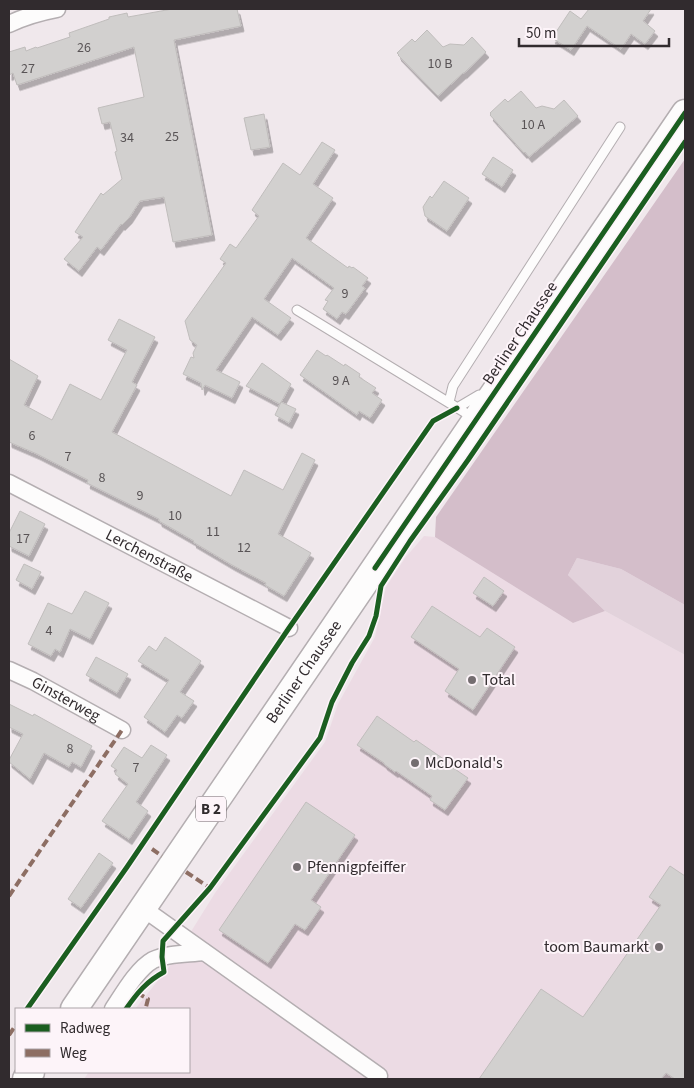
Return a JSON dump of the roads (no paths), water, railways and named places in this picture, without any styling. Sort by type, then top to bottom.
[{"type":"main road","name":"Berliner Chaussee","points":[[75,1008],[144,909],[468,408],[685,113]]},
{"type":"street","points":[[9,24],[57,9]]},
{"type":"street","name":"Lerchenstraße","points":[[9,483],[289,628]]},
{"type":"street","name":"Ginsterweg","points":[[9,670],[33,681],[122,730]]},
{"type":"street","points":[[144,909],[382,1077]]},
{"type":"street","points":[[114,1008],[138,973],[154,960],[173,955],[204,952]]},
{"type":"lane","points":[[468,408],[452,386],[620,127]]},
{"type":"lane","points":[[297,310],[468,408]]},
{"type":"place","name":"Total","points":[[472,680]]},
{"type":"place","name":"McDonald's","points":[[415,763]]},
{"type":"place","name":"Pfennigpfeiffer","points":[[297,867]]},
{"type":"place","name":"toom Baumarkt","points":[[659,947]]}]
